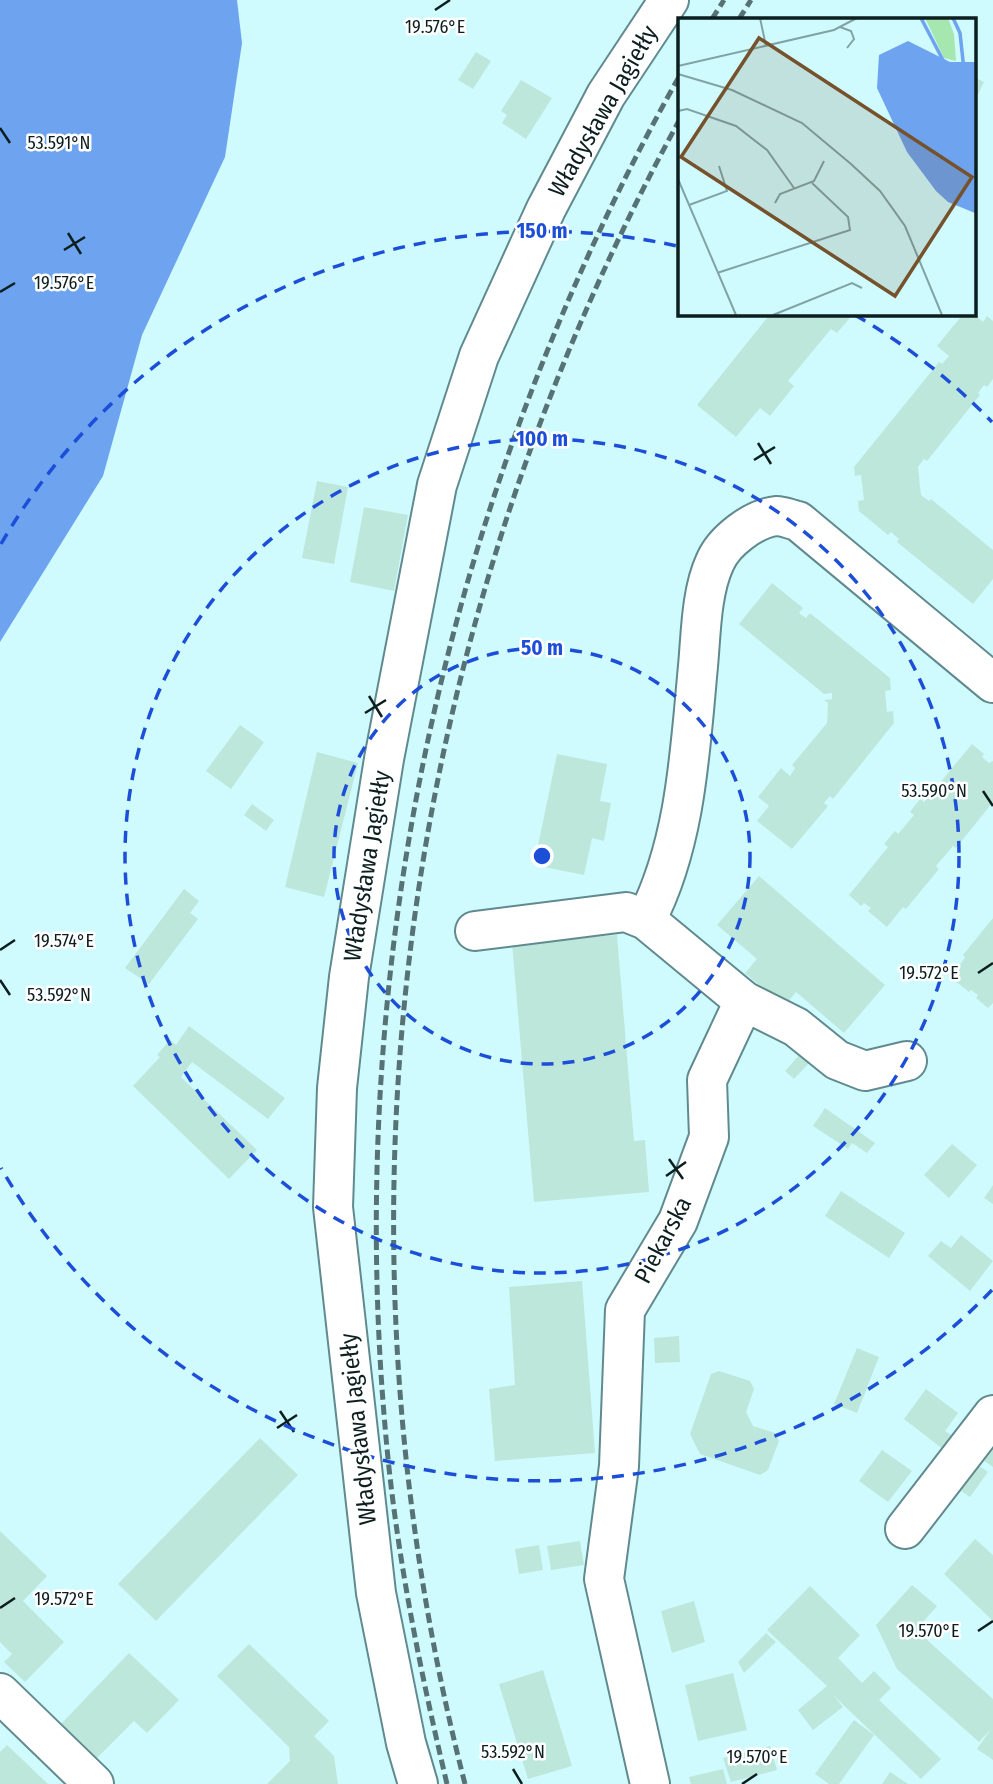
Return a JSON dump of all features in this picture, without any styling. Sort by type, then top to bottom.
[{"type":"street","name":"Władysława Jagiełły","points":[[418,1784],[406,1743],[376,1593],[333,1207],[337,1088],[349,977],[384,759],[437,485],[475,369],[545,209],[606,95],[669,0]]},
{"type":"street","points":[[646,920],[660,893],[687,783],[701,641],[711,573],[715,560],[728,544],[751,525],[778,516],[798,522],[993,683]]},
{"type":"street","points":[[475,931],[626,912],[646,920],[744,1002],[796,1027],[837,1060],[865,1070],[907,1061]]},
{"type":"street","name":"Piekarska","points":[[650,1784],[604,1579],[619,1466],[625,1310],[678,1220],[709,1137],[707,1080],[744,1002]]},
{"type":"street","points":[[905,1529],[993,1415]]},
{"type":"street","points":[[5,1709],[94,1784]]},
{"type":"water","points":[[0,0],[237,0],[242,43],[225,157],[142,335],[103,476],[0,642]]},
{"type":"building","points":[[476,52],[491,61],[473,89],[458,80]]},
{"type":"building","points":[[976,78],[984,82],[976,99]]},
{"type":"building","points":[[521,80],[552,98],[526,139],[502,123],[507,115],[501,111]]},
{"type":"building","points":[[769,315],[852,315],[837,333],[831,329],[788,381],[794,386],[770,416],[760,408],[736,437],[697,405]]},
{"type":"building","points":[[962,315],[975,315],[983,322],[987,316],[993,321],[993,379],[987,387],[984,385],[978,393],[980,395],[927,461],[924,459],[918,467],[921,495],[929,501],[931,499],[993,550],[993,579],[973,604],[897,542],[899,539],[891,532],[888,535],[859,511],[858,501],[864,500],[861,475],[855,476],[854,467],[939,362],[942,364],[949,356],[937,346]]},
{"type":"building","points":[[317,481],[348,487],[334,564],[302,558]]},
{"type":"building","points":[[364,507],[408,515],[394,591],[350,582]]},
{"type":"building","points":[[772,583],[803,608],[799,613],[806,618],[810,613],[890,678],[891,690],[885,691],[887,712],[893,711],[894,723],[833,799],[830,796],[824,803],[828,806],[792,849],[757,821],[769,806],[758,797],[781,768],[790,776],[795,768],[792,765],[827,723],[828,703],[824,700],[832,699],[832,693],[824,694],[739,624]]},
{"type":"building","points":[[240,725],[264,742],[231,789],[206,771]]},
{"type":"building","points":[[972,744],[984,754],[982,757],[989,763],[993,761],[993,802],[956,848],[953,846],[936,866],[939,869],[906,909],[903,907],[887,927],[868,911],[871,908],[864,903],[861,906],[849,895],[888,847],[884,844],[895,831],[898,834],[914,815],[910,812],[920,799],[924,802]]},
{"type":"building","points":[[317,752],[358,763],[324,897],[285,887]]},
{"type":"building","points":[[557,754],[607,764],[600,801],[611,803],[604,841],[592,838],[584,875],[534,865]]},
{"type":"building","points":[[252,804],[274,820],[266,831],[244,815]]},
{"type":"building","points":[[759,876],[885,985],[844,1033],[796,992],[784,1007],[745,973],[757,959],[717,925]]},
{"type":"building","points":[[184,889],[199,901],[190,913],[198,919],[149,984],[125,968]]},
{"type":"building","points":[[993,918],[993,1003],[988,1008],[976,998],[978,995],[971,990],[969,992],[950,977],[965,958],[963,955]]},
{"type":"building","points":[[617,935],[634,1141],[645,1140],[649,1192],[534,1202],[512,943]]},
{"type":"building","points":[[189,1026],[285,1098],[268,1119],[192,1062],[181,1077],[257,1150],[229,1179],[133,1086],[160,1057],[157,1055],[170,1040],[176,1045]]},
{"type":"building","points":[[801,1053],[811,1061],[794,1079],[785,1071]]},
{"type":"building","points":[[825,1108],[875,1143],[867,1153],[852,1143],[848,1149],[813,1126]]},
{"type":"building","points":[[952,1144],[977,1165],[949,1198],[924,1175]]},
{"type":"building","points":[[993,1185],[993,1204],[984,1198]]},
{"type":"building","points":[[841,1191],[905,1233],[889,1258],[825,1216]]},
{"type":"building","points":[[961,1235],[993,1261],[970,1291],[928,1256],[941,1241],[951,1248]]},
{"type":"building","points":[[582,1281],[595,1453],[495,1461],[489,1389],[515,1385],[509,1287]]},
{"type":"building","points":[[679,1336],[680,1362],[655,1363],[654,1338]]},
{"type":"building","points":[[857,1348],[879,1357],[857,1413],[834,1404]]},
{"type":"building","points":[[719,1371],[750,1381],[754,1389],[746,1412],[753,1426],[775,1433],[779,1441],[768,1470],[760,1475],[700,1454],[690,1434],[711,1374]]},
{"type":"building","points":[[926,1389],[958,1413],[945,1431],[954,1437],[944,1450],[904,1419]]},
{"type":"building","points":[[993,1437],[993,1467],[979,1457]]},
{"type":"building","points":[[260,1438],[298,1475],[156,1621],[118,1584]]},
{"type":"building","points":[[882,1450],[912,1471],[888,1502],[859,1481]]},
{"type":"building","points":[[975,1463],[988,1472],[970,1497],[957,1488]]},
{"type":"building","points":[[0,1531],[47,1576],[23,1601],[64,1642],[25,1682],[4,1662],[12,1654],[0,1642]]},
{"type":"building","points":[[975,1539],[993,1555],[993,1621],[944,1574]]},
{"type":"building","points":[[580,1541],[584,1565],[551,1570],[547,1546]]},
{"type":"building","points":[[539,1545],[543,1570],[519,1574],[515,1549]]},
{"type":"building","points":[[912,1585],[937,1606],[916,1630],[993,1699],[993,1760],[977,1749],[991,1729],[979,1742],[897,1669],[876,1625]]},
{"type":"building","points":[[810,1586],[860,1635],[838,1658],[862,1683],[874,1671],[891,1688],[879,1700],[941,1759],[921,1779],[833,1695],[843,1707],[813,1730],[798,1710],[827,1686],[767,1630]]},
{"type":"building","points":[[694,1601],[705,1642],[672,1653],[661,1611]]},
{"type":"building","points":[[766,1633],[776,1642],[744,1673],[738,1662]]},
{"type":"building","points":[[249,1644],[329,1721],[314,1736],[334,1756],[338,1784],[267,1784],[290,1761],[289,1747],[217,1676]]},
{"type":"building","points":[[129,1653],[179,1700],[147,1733],[134,1721],[95,1760],[59,1726]]},
{"type":"building","points":[[543,1670],[572,1766],[528,1779],[499,1684]]},
{"type":"building","points":[[733,1673],[747,1730],[698,1741],[685,1685]]},
{"type":"building","points":[[854,1720],[874,1735],[839,1784],[829,1784],[815,1774]]},
{"type":"building","points":[[7,1745],[48,1784],[0,1784],[0,1752]]},
{"type":"building","points":[[770,1746],[777,1770],[731,1782],[723,1758]]},
{"type":"building","points":[[723,1769],[727,1784],[691,1784],[689,1777]]},
{"type":"building","points":[[890,1772],[908,1784],[882,1784]]},
{"type":"railway","points":[[713,18],[724,0]]},
{"type":"railway","points":[[740,18],[751,0]]},
{"type":"railway","points":[[447,1784],[409,1606],[385,1426],[376,1250],[381,1075],[399,901],[430,728],[474,559],[531,393],[599,232],[678,79]]},
{"type":"railway","points":[[465,1784],[421,1571],[398,1357],[395,1143],[413,931],[450,721],[508,515],[584,314],[678,123]]}]
